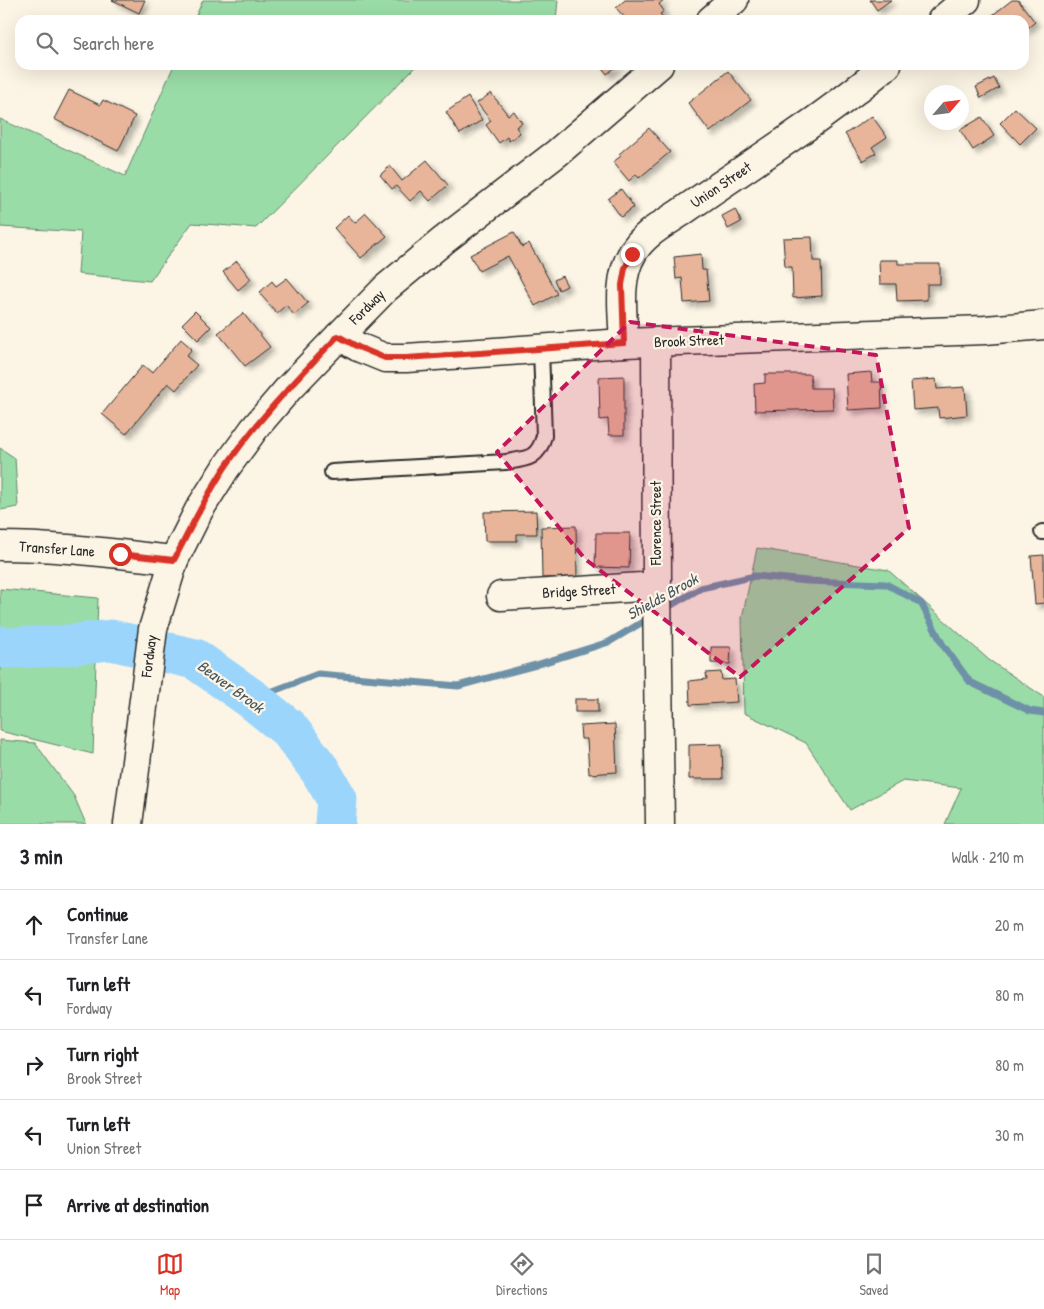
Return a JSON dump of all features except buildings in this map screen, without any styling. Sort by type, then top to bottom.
[{"type":"street","points":[[717,15],[734,0]]},
{"type":"street","points":[[948,15],[966,0]]},
{"type":"street","name":"Fordway","points":[[128,824],[153,628],[174,560],[199,510],[230,461],[277,402],[338,336],[386,288],[444,240],[558,153],[653,70]]},
{"type":"street","name":"Union Street","points":[[624,343],[622,285],[625,268],[640,242],[708,193],[812,123],[881,70]]},
{"type":"street","name":"Brook Street","points":[[338,336],[385,358],[406,358],[624,343],[985,330],[1044,325]]},
{"type":"street","name":"Florence Street","points":[[656,342],[660,824]]},
{"type":"street","name":"Transfer Lane","points":[[0,546],[76,550],[174,560]]},
{"type":"street","name":"Bridge Street","points":[[501,596],[657,593]]},
{"type":"lane","points":[[332,472],[506,462],[523,460],[534,456],[541,446],[544,436],[541,349]]},
{"type":"highlighted area","points":[[630,322],[876,355],[909,528],[740,677],[585,559],[497,452]]},
{"type":"green space","points":[[203,0],[558,0],[556,15],[196,15]]},
{"type":"green space","points":[[172,70],[412,70],[256,228],[192,223],[150,281],[78,274],[81,232],[0,227],[0,119],[125,176]]},
{"type":"green space","points":[[0,448],[15,458],[18,507],[0,510]]},
{"type":"green space","points":[[757,548],[888,570],[989,660],[1044,697],[1044,824],[945,824],[961,788],[903,781],[850,810],[806,743],[744,713],[742,618]]},
{"type":"green space","points":[[0,589],[98,598],[93,754],[0,731]]},
{"type":"green space","points":[[0,740],[35,743],[74,796],[86,824],[0,824]]},
{"type":"waterway","name":"Shields Brook","points":[[663,610],[701,588],[755,576],[807,581],[886,584],[921,603],[943,645],[970,682],[1030,711],[1044,713]]},
{"type":"waterway","name":"Shields Brook","points":[[252,699],[318,674],[458,686],[536,665],[609,642],[651,617]]},
{"type":"waterway","name":"Beaver Brook","points":[[0,646],[7,648],[58,646],[111,640],[195,659],[252,699],[289,729],[320,770],[337,799],[335,824]]},
{"type":"route","points":[[120,554],[174,560],[199,510],[225,469],[254,429],[289,388],[338,336],[368,352],[385,358],[624,343],[622,285],[625,268],[632,254]]}]
